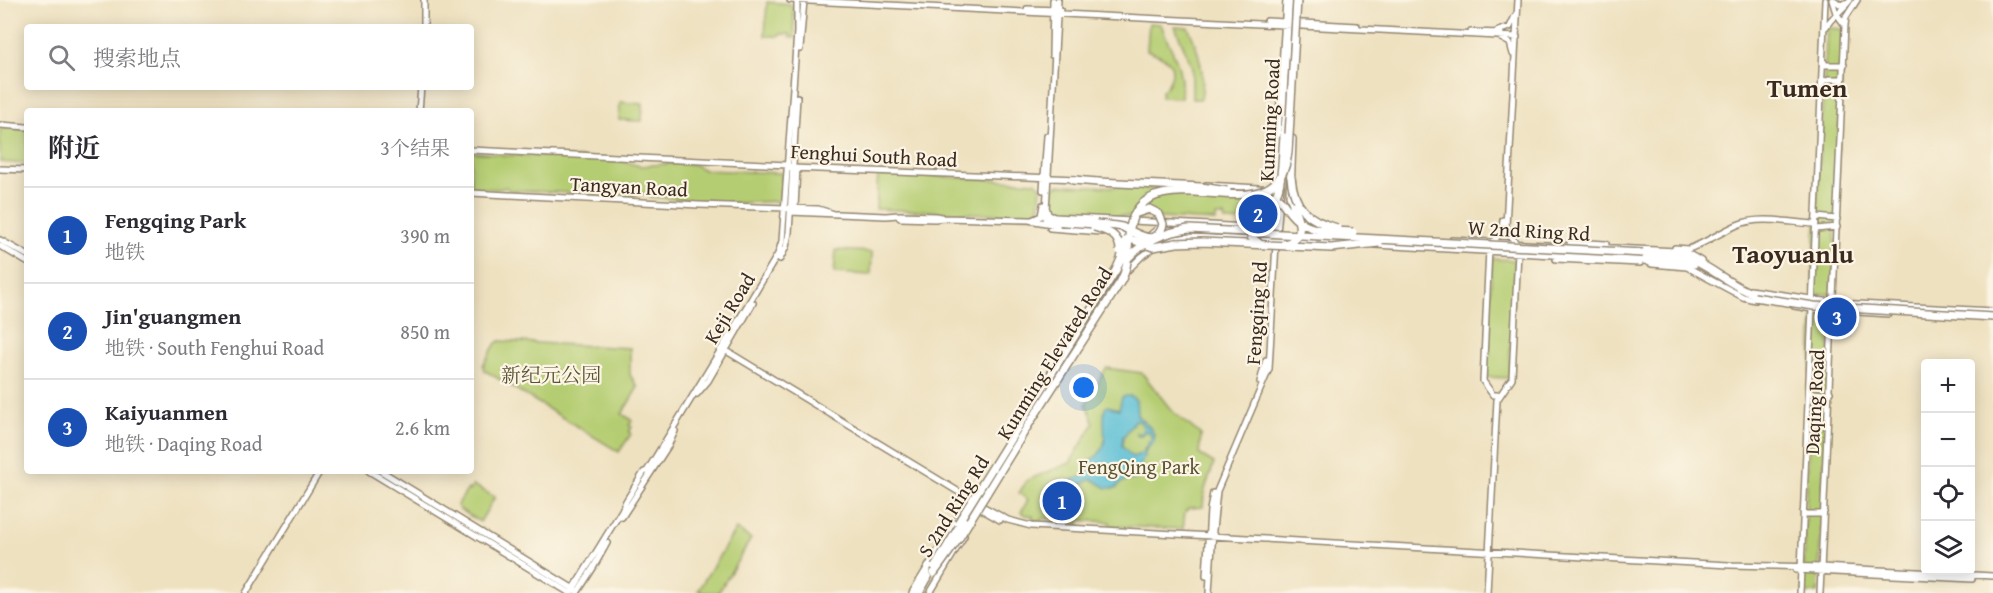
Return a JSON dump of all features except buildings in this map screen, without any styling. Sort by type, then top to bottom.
[{"type":"highway","name":"Kunming Elevated Road","points":[[958,523],[1091,316],[1118,266],[1129,218],[1142,201],[1155,193],[1166,190],[1235,193],[1252,191],[1263,188],[1275,177],[1283,163],[1290,83],[1292,0]]},
{"type":"highway","points":[[1095,223],[1115,230],[1138,243],[1160,247],[1194,240],[1277,244],[1292,241],[1298,235],[1300,226],[1291,201],[1292,0]]},
{"type":"highway","points":[[1272,243],[1259,243],[1252,238],[1250,225],[1253,217],[1273,201],[1279,189],[1290,83]]},
{"type":"highway","points":[[1130,224],[1141,205],[1163,193],[1242,195],[1266,188],[1278,179],[1286,163],[1291,105]]},
{"type":"highway","points":[[1291,177],[1294,195],[1300,208],[1306,214],[1324,224],[1371,238]]},
{"type":"highway","points":[[1073,180],[1201,187],[1235,193]]},
{"type":"highway","points":[[1179,189],[1273,195],[1281,201],[1293,217],[1303,224],[1321,230],[1353,232]]},
{"type":"highway","points":[[1046,210],[1046,218],[1051,221],[1095,223],[1122,228],[1149,238],[1159,233],[1163,222],[1158,212],[1146,209],[1137,213],[1130,224]]},
{"type":"highway","points":[[1091,316],[1097,297],[1114,270],[1120,249],[1114,235],[1095,223]]},
{"type":"highway","name":"Kunming Elevated Road","points":[[933,572],[959,538],[1121,281],[1127,267],[1130,224]]},
{"type":"highway","name":"W 2nd Ring Rd","points":[[1091,316],[1127,258],[1148,241],[1168,233],[1199,229],[1671,258],[1696,262],[1754,296],[1815,304],[1993,315]]},
{"type":"highway","name":"W 2nd Ring Rd","points":[[1091,316],[1126,264],[1144,248],[1172,236],[1201,233],[1643,256]]},
{"type":"highway","points":[[1175,243],[1272,243],[1331,248],[1379,243]]},
{"type":"highway","points":[[1665,250],[1684,255],[1696,262]]},
{"type":"highway","points":[[1643,256],[1696,262]]},
{"type":"highway","points":[[1656,264],[1678,261]]},
{"type":"highway","name":"S 2nd Ring Rd","points":[[921,593],[1091,316]]},
{"type":"highway","points":[[933,572],[958,523]]},
{"type":"highway","points":[[912,593],[958,523]]},
{"type":"main road","points":[[425,0],[425,24]]},
{"type":"main road","points":[[790,0],[1515,35]]},
{"type":"main road","name":"Keji Road","points":[[575,592],[668,446],[784,250],[789,233],[788,209],[800,0]]},
{"type":"main road","points":[[858,0],[1055,12]]},
{"type":"main road","points":[[1046,210],[1055,12],[1053,0]]},
{"type":"main road","points":[[1055,12],[1059,0]]},
{"type":"main road","name":"Kunming Road","points":[[1275,231],[1275,189],[1286,24],[1292,0]]},
{"type":"main road","points":[[1496,395],[1483,381],[1489,253],[1503,226],[1517,0]]},
{"type":"main road","points":[[1485,593],[1495,400],[1496,395],[1512,378],[1518,248],[1506,226],[1517,0]]},
{"type":"main road","name":"Daqing Road","points":[[1800,593],[1825,0]]},
{"type":"main road","points":[[1833,0],[1841,4],[1850,0]]},
{"type":"main road","points":[[1833,0],[1837,15],[1845,25]]},
{"type":"main road","points":[[1824,32],[1827,23],[1850,0]]},
{"type":"main road","points":[[1845,25],[1847,15],[1857,0]]},
{"type":"main road","points":[[1491,34],[1508,29],[1512,26],[1515,16]]},
{"type":"main road","name":"Kunming Road","points":[[1272,243],[1275,231],[1286,24]]},
{"type":"main road","name":"Daqing Road","points":[[1820,593],[1835,311],[1845,25]]},
{"type":"main road","points":[[1491,34],[1507,40],[1513,54]]},
{"type":"main road","points":[[1823,61],[1825,65],[1844,65]]},
{"type":"main road","points":[[1822,82],[1829,78],[1840,79],[1843,83]]},
{"type":"main road","points":[[421,108],[422,90]]},
{"type":"main road","points":[[2,125],[24,126]]},
{"type":"main road","name":"Fenghui South Road","points":[[474,150],[1275,189]]},
{"type":"main road","points":[[0,169],[24,170]]},
{"type":"main road","points":[[1046,179],[1054,183],[1179,189]]},
{"type":"main road","points":[[1029,220],[1037,219],[1042,214],[1046,179]]},
{"type":"main road","name":"Tangyan Road","points":[[474,193],[788,209],[818,214],[894,215],[900,218],[1029,220],[1044,224],[1167,223],[1248,227],[1275,231],[1522,243]]},
{"type":"main road","points":[[1816,224],[1837,219]]},
{"type":"main road","points":[[1007,221],[1046,228],[1113,232],[1122,236],[1141,258]]},
{"type":"main road","points":[[1677,251],[1701,245],[1738,224],[1756,221],[1837,227]]},
{"type":"main road","points":[[912,593],[1118,264],[1133,248],[1167,223]]},
{"type":"main road","points":[[930,593],[1125,273],[1158,245],[1182,237],[1272,243],[1296,241],[1656,264],[1687,267],[1743,297],[1812,309],[1993,315]]},
{"type":"main road","points":[[0,240],[24,253]]},
{"type":"main road","points":[[1522,243],[1529,240],[1688,249]]},
{"type":"main road","points":[[1257,241],[1273,255],[1290,242]]},
{"type":"main road","name":"Fengqing Rd","points":[[1208,593],[1214,491],[1265,368],[1272,243]]},
{"type":"main road","points":[[1522,243],[1677,251],[1687,253],[1696,262],[1752,291],[1812,301],[1993,315]]},
{"type":"main road","points":[[1696,262],[1697,250],[1701,245]]},
{"type":"main road","points":[[0,246],[24,260]]},
{"type":"main road","points":[[1518,255],[1643,256],[1656,264]]},
{"type":"main road","points":[[723,351],[1007,523],[1031,528],[1993,578]]},
{"type":"main road","points":[[1809,394],[1829,395]]},
{"type":"main road","points":[[247,593],[320,474]]},
{"type":"main road","points":[[374,474],[575,592]]},
{"type":"main road","points":[[386,474],[575,592]]},
{"type":"main road","points":[[1803,514],[1823,515]]},
{"type":"green space","points":[[767,2],[790,4],[793,7],[795,38],[790,37],[790,34],[765,36]]},
{"type":"green space","points":[[1149,23],[1161,24],[1176,59],[1181,76],[1181,98],[1161,97],[1172,71],[1164,58],[1147,50]]},
{"type":"green space","points":[[1175,26],[1188,27],[1195,44],[1203,80],[1201,99],[1192,99],[1192,67]]},
{"type":"green space","points":[[1827,28],[1843,29],[1833,294],[1812,294]]},
{"type":"green space","points":[[620,102],[643,104],[642,121],[619,120]]},
{"type":"green space","points":[[0,129],[24,129],[24,164],[0,162]]},
{"type":"green space","points":[[474,152],[504,156],[619,160],[640,166],[694,164],[704,170],[782,173],[780,201],[737,203],[650,197],[648,194],[635,196],[509,190],[506,187],[474,188]]},
{"type":"green space","points":[[878,173],[1036,182],[1041,186],[1039,212],[1035,216],[876,209]]},
{"type":"green space","points":[[1056,186],[1147,188],[1176,194],[1264,198],[1265,212],[1249,216],[1249,222],[1225,221],[1224,216],[1216,216],[1216,221],[1065,213],[1065,209],[1052,208],[1053,190]]},
{"type":"green space","points":[[836,250],[872,252],[871,275],[834,273]]},
{"type":"green space","points":[[1492,259],[1515,260],[1509,378],[1486,377]]},
{"type":"green space","points":[[1813,318],[1831,319],[1818,593],[1803,593]]},
{"type":"green space","name":"新纪元公园","points":[[500,341],[630,348],[630,375],[638,387],[622,414],[632,420],[629,425],[632,427],[629,432],[631,434],[619,452],[484,370],[483,365],[496,343]]},
{"type":"green space","name":"FengQing Park","points":[[1106,368],[1142,373],[1172,411],[1201,435],[1199,454],[1214,463],[1204,492],[1203,507],[1189,508],[1185,512],[1183,529],[1110,526],[1110,522],[1079,520],[1079,525],[1058,518],[1041,519],[1040,522],[1033,520],[1033,516],[1021,512],[1028,500],[1019,493],[1027,480],[1070,463],[1094,423],[1086,405]]},
{"type":"green space","points":[[473,485],[495,497],[480,522],[459,509],[457,505]]},
{"type":"green space","points":[[736,529],[751,539],[718,593],[703,593],[698,590]]},
{"type":"water","points":[[1131,396],[1136,400],[1137,415],[1154,434],[1153,443],[1147,449],[1141,463],[1142,474],[1139,474],[1138,478],[1122,482],[1116,488],[1107,488],[1092,479],[1082,484],[1072,483],[1072,480],[1083,476],[1090,460],[1102,450],[1105,437],[1105,408],[1108,406],[1119,409],[1122,397]],"holes":[[[1135,420],[1144,427],[1140,434],[1136,433],[1138,436],[1148,430],[1152,438],[1141,454],[1132,457],[1122,446],[1123,436]]]},
{"type":"place","name":"Jin'guangmen","points":[[1258,214]]},
{"type":"place","name":"Kaiyuanmen","points":[[1837,317]]},
{"type":"place","name":"Fengqing Park","points":[[1062,501]]},
{"type":"district","name":"Tumen","points":[[1807,87]]},
{"type":"district","name":"Taoyuanlu","points":[[1793,253]]}]
